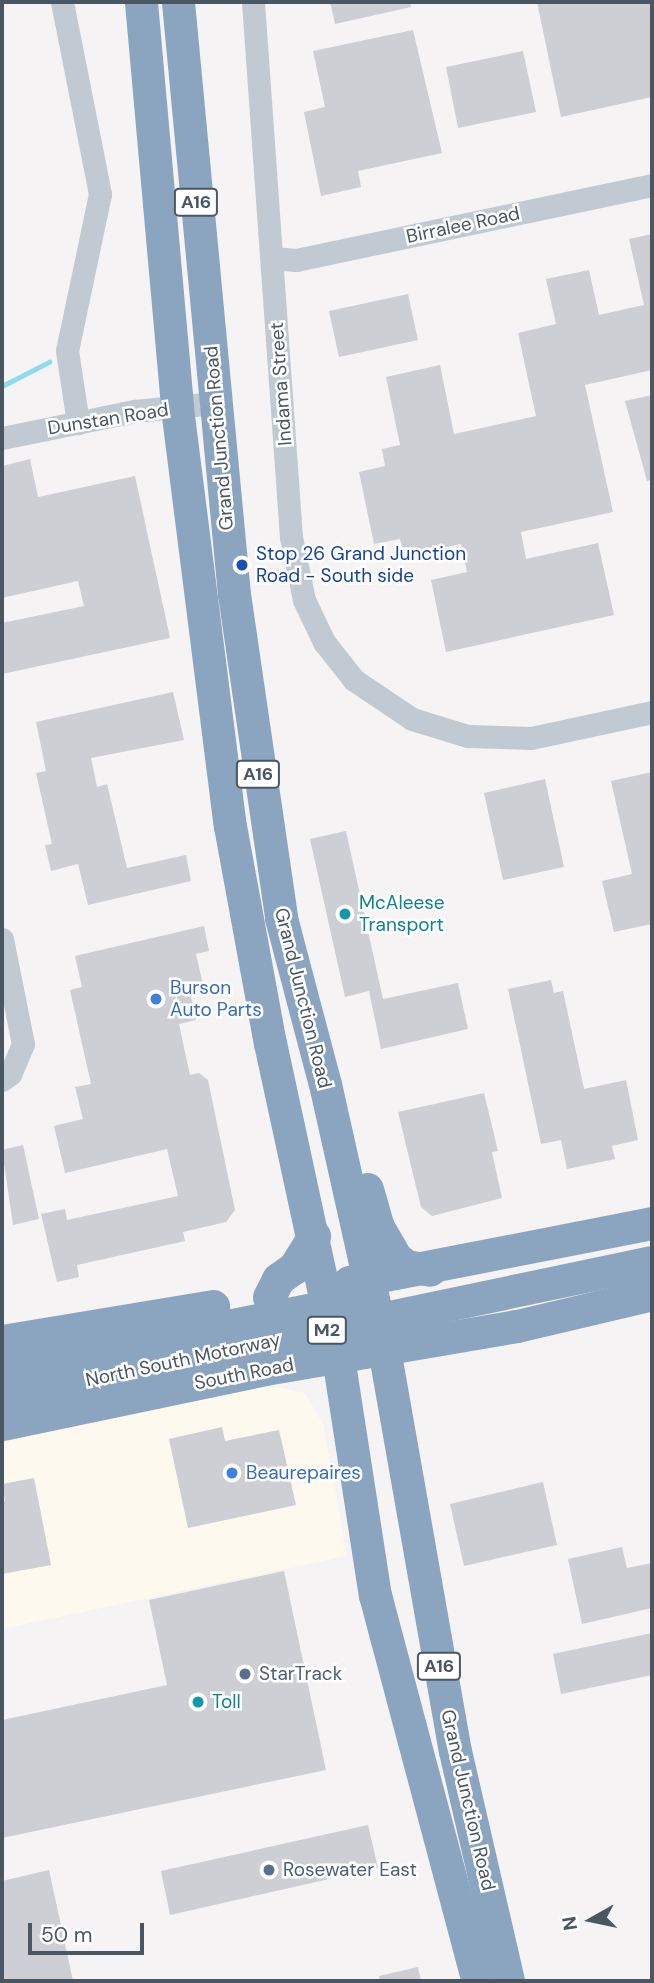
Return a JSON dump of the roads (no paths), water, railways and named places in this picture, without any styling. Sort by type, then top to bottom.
[{"type":"highway","name":"Grand Junction Road","points":[[141,2],[173,371],[230,826],[270,1043],[314,1236],[338,1357],[375,1595],[478,1981]]},
{"type":"highway","name":"Grand Junction Road","points":[[178,2],[234,594],[281,918],[337,1139],[384,1349],[455,1751],[508,1981]]},
{"type":"highway","points":[[337,1139],[365,1183],[379,1227],[395,1257],[406,1266],[430,1270]]},
{"type":"highway","points":[[2,1341],[324,1288],[368,1278],[430,1270],[652,1223]]},
{"type":"highway","points":[[269,1297],[278,1279],[294,1268],[314,1236]]},
{"type":"highway","name":"North South Motorway","points":[[2,1371],[652,1242]]},
{"type":"highway","name":"North South Motorway","points":[[2,1398],[652,1262]]},
{"type":"highway","points":[[430,1270],[416,1298],[421,1317],[451,1337]]},
{"type":"highway","name":"South Road","points":[[2,1424],[265,1368],[517,1326],[652,1294]]},
{"type":"highway","points":[[393,1394],[406,1374],[426,1362],[484,1344],[517,1326]]},
{"type":"highway","points":[[265,1368],[290,1369],[316,1379],[351,1442]]},
{"type":"street","points":[[62,2],[100,194],[67,351],[78,423]]},
{"type":"street","name":"Indama Street","points":[[253,2],[291,537],[304,600],[324,642],[354,680],[412,719],[468,736],[531,738],[652,712]]},
{"type":"street","name":"Birralee Road","points":[[273,258],[296,260],[652,185]]},
{"type":"street","name":"Grand Junction Road","points":[[138,411],[173,371]]},
{"type":"street","name":"Dunstan Road","points":[[2,438],[138,411],[215,403]]},
{"type":"street","points":[[2,939],[23,1044],[10,1074],[2,1080]]},
{"type":"waterway","points":[[2,386],[49,362]]},
{"type":"place","name":"Stop 26 Grand Junction Road - South side","points":[[242,565]]},
{"type":"place","name":"McAleese Transport","points":[[345,914]]},
{"type":"place","name":"Burson Auto Parts","points":[[156,999]]},
{"type":"place","name":"Beaurepaires","points":[[232,1473]]},
{"type":"place","name":"StarTrack","points":[[245,1674]]},
{"type":"place","name":"Toll","points":[[198,1702]]},
{"type":"place","name":"Rosewater East","points":[[269,1870]]}]
